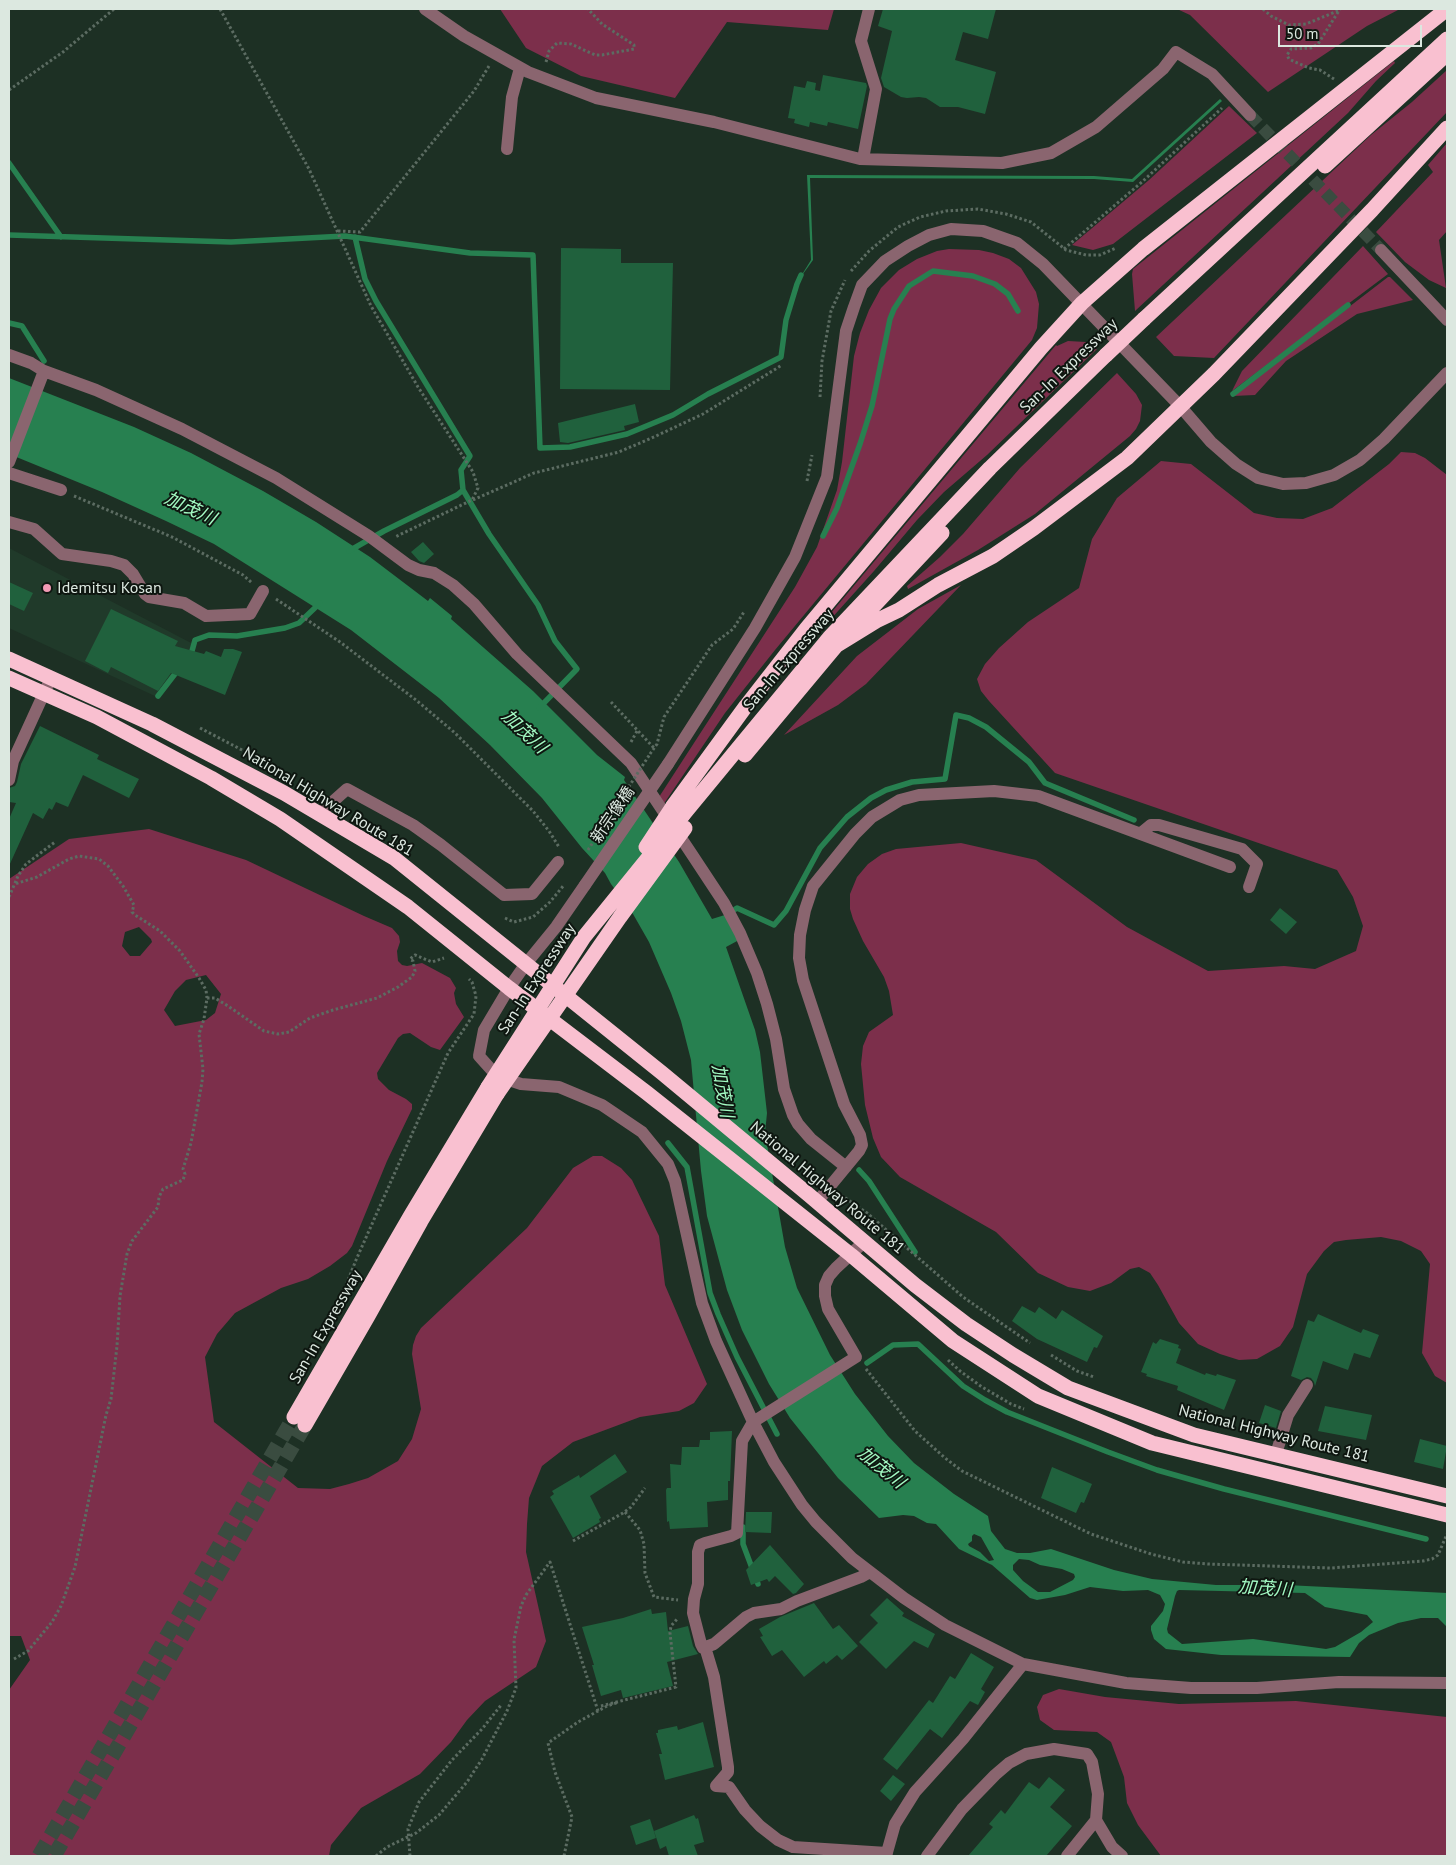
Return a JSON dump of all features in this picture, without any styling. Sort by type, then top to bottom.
[{"type":"highway","points":[[682,814],[746,706],[806,630],[1041,348],[1082,303],[1143,249],[1447,9]]},
{"type":"highway","name":"San-In Expressway","points":[[299,1421],[411,1215],[492,1091],[584,937],[682,814],[829,638],[990,468],[1447,39]]},
{"type":"highway","name":"San-In Expressway","points":[[1147,322],[1447,54]]},
{"type":"highway","points":[[837,645],[876,621],[899,610],[938,585],[993,556],[1034,528],[1127,458],[1214,374],[1372,210],[1447,128]]},
{"type":"highway","name":"San-In Expressway","points":[[492,1091],[620,917],[682,814],[996,474],[1109,358]]},
{"type":"highway","name":"National Highway Route 181","points":[[9,658],[152,724],[284,793],[394,858],[662,1073],[915,1284],[966,1324],[1068,1388],[1194,1435],[1447,1496]]},
{"type":"highway","points":[[9,678],[106,722],[211,778],[280,819],[408,907],[801,1215],[953,1341],[1038,1396],[1152,1443],[1447,1515]]},
{"type":"street","points":[[425,9],[464,36],[520,68],[596,98],[714,122],[862,159],[1002,163],[1052,153],[1096,127],[1163,69],[1176,52],[1212,74],[1250,115]]},
{"type":"street","points":[[862,159],[876,89],[861,41],[869,9]]},
{"type":"street","points":[[507,149],[512,97],[520,68]]},
{"type":"street","name":"新宗像橋","points":[[758,1419],[716,1341],[702,1302],[675,1181],[668,1164],[642,1132],[602,1105],[559,1087],[521,1084],[497,1076],[479,1056],[484,1030],[510,988],[525,965],[556,927],[668,764],[755,628],[799,548],[827,477],[846,331],[862,285],[885,260],[929,235],[951,229],[983,230],[1017,243],[1043,264],[1082,303],[1180,406],[1211,442],[1236,464],[1258,478],[1283,484],[1306,483],[1334,475],[1360,460],[1384,439],[1447,373]]},
{"type":"street","points":[[1381,250],[1447,320]]},
{"type":"street","points":[[9,355],[31,363],[42,376],[96,390],[182,429],[276,478],[369,536],[408,565],[419,570],[434,573],[453,585],[474,604],[518,654],[631,763],[724,903],[740,933],[767,1004],[776,1039],[784,1089],[793,1115],[811,1139],[846,1167]]},
{"type":"street","points":[[10,459],[42,376]]},
{"type":"street","points":[[9,473],[61,490]]},
{"type":"street","points":[[9,522],[34,529],[62,554],[111,561],[124,565],[133,574],[145,594],[149,597],[184,603],[206,616],[250,614],[263,591]]},
{"type":"street","points":[[9,780],[13,762],[51,678]]},
{"type":"street","points":[[319,814],[347,789],[413,826],[441,845],[504,895],[532,894],[558,862]]},
{"type":"street","points":[[813,1198],[846,1167],[862,1145],[860,1134],[844,1104],[803,980],[799,958],[800,935],[805,910],[813,886],[855,834],[872,817],[900,800],[919,795],[994,790],[1038,796],[1230,867]]},
{"type":"street","points":[[1140,834],[1151,825],[1159,825],[1242,849],[1257,864],[1249,887]]},
{"type":"street","points":[[864,1242],[829,1276],[825,1285],[828,1308],[856,1357],[758,1419],[742,1441],[737,1532],[731,1536],[705,1543],[699,1548],[698,1584],[693,1613],[701,1644],[704,1647],[714,1677],[728,1767],[728,1772],[716,1786],[729,1787],[745,1810],[760,1826],[778,1840],[793,1847],[887,1855],[895,1824],[915,1792],[963,1739],[1023,1664]]},
{"type":"street","points":[[1276,1454],[1288,1415],[1307,1385]]},
{"type":"street","points":[[758,1419],[774,1462],[802,1505],[852,1558],[904,1598],[945,1625],[1023,1664],[1126,1682],[1192,1688],[1257,1688],[1339,1682],[1447,1683]]},
{"type":"street","points":[[704,1647],[714,1644],[746,1617],[754,1613],[781,1609],[870,1572]]},
{"type":"street","points":[[927,1856],[962,1809],[1009,1763],[1026,1754],[1054,1749],[1087,1754],[1092,1762],[1098,1794],[1096,1820],[1112,1847],[1122,1856]]},
{"type":"street","points":[[1066,1856],[1096,1820]]},
{"type":"path","points":[[9,90],[63,52],[114,9]]},
{"type":"path","points":[[220,9],[293,138],[344,243],[371,306],[418,387],[473,472],[478,488],[472,500]]},
{"type":"path","points":[[542,77],[549,51],[557,43],[571,44],[595,55],[634,49],[634,46],[602,24],[588,9]]},
{"type":"path","points":[[1263,9],[1280,22],[1289,25],[1306,24],[1340,10]]},
{"type":"path","points":[[1334,80],[1320,70],[1309,68],[1288,59],[1287,55],[1291,49],[1311,48],[1318,44],[1340,10]]},
{"type":"path","points":[[338,231],[360,232],[474,91],[496,54]]},
{"type":"path","points":[[1327,85],[1342,74]]},
{"type":"path","points":[[1064,249],[1143,181],[1234,97]]},
{"type":"path","points":[[820,401],[822,361],[831,311],[835,302],[847,276],[869,251],[898,227],[920,217],[946,211],[978,209],[1006,214],[1032,222],[1064,249],[1086,255],[1100,255],[1123,243]]},
{"type":"path","points":[[394,555],[392,544],[395,537],[534,473],[619,452],[656,436],[703,414],[782,365]]},
{"type":"path","points":[[805,486],[813,450]]},
{"type":"path","points":[[61,490],[172,537],[243,576],[340,642],[416,700],[455,733],[505,781],[539,817],[549,831],[559,848],[560,856],[558,862]]},
{"type":"path","points":[[586,852],[654,748],[664,717],[712,645],[733,629],[749,604]]},
{"type":"path","points":[[611,702],[654,748]]},
{"type":"path","points":[[9,897],[26,864],[55,842]]},
{"type":"path","points":[[14,1659],[28,1651],[52,1622],[61,1606],[75,1567],[106,1415],[111,1399],[120,1296],[127,1254],[132,1241],[158,1207],[159,1196],[163,1189],[183,1180],[185,1174],[182,1169],[191,1143],[202,1082],[203,1069],[199,1034],[204,1019],[207,998],[206,990],[180,951],[160,931],[132,912],[134,905],[123,886],[108,866],[99,859],[79,856],[69,859],[37,877],[15,884]]},
{"type":"path","points":[[207,998],[215,998],[264,1031],[278,1034],[289,1032],[310,1018],[377,998],[412,977],[415,971],[411,958],[415,955],[432,962],[444,958],[439,954]]},
{"type":"path","points":[[338,1304],[448,1053],[474,1014],[476,996],[472,982],[466,976]]},
{"type":"path","points":[[840,1194],[867,1213],[963,1297],[1031,1344]]},
{"type":"path","points":[[1046,1353],[1077,1371],[1095,1378]]},
{"type":"path","points":[[856,1357],[915,1431],[962,1471],[1091,1534],[1151,1554],[1183,1562],[1208,1564],[1331,1568],[1432,1559],[1438,1555],[1447,1534]]},
{"type":"path","points":[[1186,1412],[1212,1420]]},
{"type":"path","points":[[573,1541],[624,1512],[645,1488]]},
{"type":"path","points":[[624,1512],[640,1530],[644,1544],[645,1574],[654,1597],[694,1604]]},
{"type":"path","points":[[376,1856],[387,1847],[409,1838],[439,1815],[468,1782],[482,1759],[507,1711],[516,1688],[514,1640],[521,1606],[530,1589],[550,1562],[598,1711]]},
{"type":"path","points":[[601,1706],[676,1687],[670,1633],[671,1626],[694,1604]]},
{"type":"path","points":[[564,1856],[572,1817],[555,1772],[548,1743],[578,1722],[618,1701]]},
{"type":"path","points":[[410,1856],[408,1829],[419,1802],[452,1760],[482,1729],[502,1704]]},
{"type":"shaded area","points":[[500,9],[834,9],[828,30],[727,22],[675,98],[581,76],[526,48]]},
{"type":"shaded area","points":[[1177,9],[1400,9],[1367,26],[1268,92],[1190,15]]},
{"type":"shaded area","points":[[1394,61],[1395,63],[1376,81],[1348,113],[1135,311],[1133,269]]},
{"type":"shaded area","points":[[1447,70],[1447,112],[1214,358],[1174,356],[1156,337],[1371,135],[1412,102]]},
{"type":"shaded area","points":[[1229,106],[1257,133],[1113,244],[1093,250],[1072,245],[1149,180]]},
{"type":"shaded area","points":[[1447,143],[1447,231],[1439,240],[1446,288],[1429,280],[1405,262],[1376,232],[1433,172],[1428,165]]},
{"type":"shaded area","points":[[1363,246],[1388,274],[1232,391],[1242,371]]},
{"type":"shaded area","points":[[949,249],[979,250],[993,253],[1009,259],[1021,268],[1036,292],[1039,304],[1037,328],[1032,340],[725,713],[663,805],[659,797],[795,587],[817,547],[837,490],[854,356],[869,310],[881,288],[899,270],[917,259],[937,251]]},
{"type":"shaded area","points":[[1388,277],[1413,300],[1357,314],[1286,361],[1255,395],[1233,396]]},
{"type":"shaded area","points":[[1068,341],[1086,342],[1097,349],[987,455],[944,492],[917,520],[803,650],[810,638],[1056,345]]},
{"type":"shaded area","points":[[1117,373],[1136,394],[1142,405],[1140,421],[1130,436],[1035,514],[978,550],[908,589],[907,586],[963,534],[1020,468]]},
{"type":"shaded area","points":[[1401,452],[1415,453],[1425,458],[1447,475],[1447,1383],[1435,1376],[1422,1353],[1430,1264],[1421,1251],[1401,1241],[1381,1237],[1334,1242],[1324,1251],[1307,1274],[1293,1327],[1280,1346],[1257,1359],[1239,1360],[1198,1344],[1179,1323],[1150,1273],[1139,1267],[1130,1269],[1111,1283],[1090,1291],[1068,1287],[1038,1273],[996,1232],[900,1177],[881,1157],[873,1138],[865,1105],[861,1064],[863,1046],[869,1032],[893,1015],[889,991],[884,977],[863,941],[850,909],[850,894],[857,877],[868,864],[882,854],[896,849],[961,843],[1036,860],[1127,927],[1208,971],[1284,966],[1315,969],[1356,951],[1363,926],[1353,897],[1337,870],[1055,773],[989,701],[981,691],[977,679],[985,664],[999,648],[1028,622],[1079,588],[1092,539],[1117,498],[1161,461],[1191,464],[1254,513],[1277,518],[1303,519],[1332,508],[1389,464]]},
{"type":"shaded area","name":"Idemitsu Kosan","points":[[9,548],[193,644],[191,651],[157,697],[9,628]]},
{"type":"shaded area","points":[[961,585],[866,684],[838,705],[784,735],[857,656],[918,609]]},
{"type":"shaded area","points":[[149,829],[246,860],[392,928],[399,936],[398,961],[402,965],[407,966],[422,963],[450,978],[456,988],[454,993],[456,1004],[464,1017],[440,1050],[431,1047],[410,1033],[403,1034],[398,1038],[377,1073],[378,1079],[389,1090],[412,1104],[412,1109],[387,1161],[352,1246],[347,1253],[330,1266],[308,1279],[281,1288],[235,1313],[217,1334],[205,1357],[214,1422],[298,1488],[330,1489],[349,1484],[368,1478],[398,1461],[412,1439],[421,1409],[412,1354],[416,1336],[421,1328],[527,1228],[573,1168],[593,1156],[602,1156],[621,1168],[632,1180],[659,1236],[665,1285],[707,1384],[694,1403],[679,1411],[640,1417],[573,1442],[542,1466],[529,1498],[526,1552],[546,1641],[536,1667],[485,1701],[467,1720],[451,1742],[420,1774],[361,1808],[331,1845],[329,1856],[9,1856],[9,1690],[30,1660],[21,1636],[9,1636],[9,879],[69,839]],"holes":[[[139,927],[152,942],[140,956],[130,956],[122,946],[125,932]],[[206,975],[221,994],[215,1013],[206,1020],[175,1026],[164,1010],[175,991],[186,980]]]},
{"type":"shaded area","points":[[1059,1689],[1105,1697],[1179,1704],[1296,1701],[1447,1717],[1447,1856],[1161,1856],[1138,1825],[1127,1803],[1124,1777],[1111,1742],[1097,1732],[1054,1730],[1040,1720],[1037,1707],[1043,1695]]},
{"type":"water","points":[[1220,99],[1222,101],[1133,182],[1094,179],[810,178],[813,260],[798,281],[811,260],[807,175],[1094,176],[1132,179]]},
{"type":"water","name":"加茂川","points":[[9,378],[134,427],[191,453],[263,491],[316,522],[370,557],[428,601],[430,598],[452,616],[451,619],[533,691],[597,755],[625,777],[624,780],[679,862],[712,919],[728,914],[739,940],[726,947],[755,1030],[760,1052],[767,1113],[765,1133],[785,1247],[797,1288],[830,1355],[855,1394],[888,1436],[914,1463],[954,1494],[988,1516],[991,1531],[1005,1549],[1017,1553],[1030,1553],[1051,1549],[1114,1570],[1152,1579],[1216,1585],[1286,1585],[1447,1593],[1447,1627],[1438,1618],[1421,1618],[1398,1623],[1369,1635],[1359,1643],[1350,1657],[1221,1655],[1166,1649],[1154,1639],[1151,1630],[1151,1626],[1163,1611],[1165,1604],[1160,1595],[1148,1590],[1123,1591],[1090,1587],[1065,1595],[1037,1600],[1030,1598],[992,1565],[959,1549],[936,1524],[927,1523],[914,1516],[903,1515],[879,1518],[838,1478],[790,1418],[769,1384],[742,1330],[727,1290],[707,1216],[691,1060],[681,1021],[649,942],[633,914],[605,873],[582,848],[542,798],[490,745],[439,698],[351,630],[214,544],[102,492],[9,454]],"holes":[[[974,1534],[981,1537],[994,1560],[989,1561],[980,1552],[969,1546],[968,1544],[972,1541]],[[1019,1559],[1029,1560],[1040,1565],[1062,1569],[1074,1574],[1075,1577],[1073,1580],[1050,1592],[1038,1592],[1023,1581],[1013,1570],[1013,1565]],[[1177,1591],[1305,1593],[1325,1607],[1367,1615],[1373,1622],[1361,1632],[1335,1647],[1326,1649],[1253,1639],[1182,1644],[1168,1633],[1167,1629]]]},
{"type":"building","points":[[883,9],[996,9],[988,39],[963,32],[955,60],[996,72],[985,114],[958,107],[940,107],[926,98],[901,97],[884,87],[881,78],[892,31],[878,26]]},
{"type":"building","points":[[823,75],[866,83],[858,129],[828,122],[827,126],[810,122],[809,127],[794,123],[795,119],[788,118],[794,86],[805,88],[807,81],[816,83],[815,90],[820,91]]},
{"type":"building","points":[[561,248],[621,249],[621,263],[673,263],[670,390],[560,389]]},
{"type":"building","points":[[635,404],[639,422],[624,426],[625,430],[568,443],[560,442],[558,423]]},
{"type":"building","points":[[423,542],[434,554],[424,563],[419,561],[411,552]]},
{"type":"building","points":[[9,582],[33,593],[24,611],[9,604]]},
{"type":"building","points":[[111,609],[178,641],[175,646],[204,654],[206,651],[221,657],[224,649],[242,652],[225,695],[171,673],[158,691],[111,667],[108,673],[85,661]]},
{"type":"building","points":[[40,726],[99,755],[97,759],[139,779],[129,798],[83,775],[68,807],[56,802],[52,810],[49,808],[43,819],[33,813],[9,866],[9,819],[16,803],[9,802],[9,788],[15,786],[17,782],[21,764]]},
{"type":"building","points":[[1280,908],[1297,922],[1286,934],[1270,920]]},
{"type":"building","points":[[1022,1306],[1035,1313],[1039,1307],[1056,1319],[1062,1310],[1103,1336],[1097,1348],[1094,1347],[1087,1362],[1037,1339],[1012,1321]]},
{"type":"building","points":[[1318,1314],[1361,1333],[1363,1329],[1379,1335],[1370,1358],[1354,1353],[1348,1370],[1323,1361],[1315,1386],[1311,1378],[1307,1377],[1301,1380],[1291,1376],[1308,1320],[1314,1322]]},
{"type":"building","points":[[1160,1339],[1179,1345],[1178,1348],[1181,1349],[1176,1363],[1205,1375],[1206,1373],[1216,1376],[1217,1374],[1236,1380],[1224,1410],[1177,1390],[1178,1386],[1146,1376],[1147,1374],[1141,1372],[1153,1342],[1156,1344]]},
{"type":"building","points":[[1265,1405],[1281,1411],[1276,1428],[1259,1423]]},
{"type":"building","points":[[1325,1406],[1372,1415],[1366,1440],[1318,1431]]},
{"type":"building","points":[[732,1431],[728,1500],[707,1502],[708,1527],[670,1529],[669,1521],[667,1522],[666,1490],[671,1488],[670,1464],[681,1465],[682,1447],[699,1447],[700,1440],[710,1440],[710,1432]]},
{"type":"building","points":[[1420,1439],[1447,1446],[1443,1469],[1414,1462]]},
{"type":"building","points":[[615,1454],[627,1472],[590,1496],[601,1518],[599,1519],[600,1522],[573,1538],[550,1497],[554,1494],[552,1491],[579,1475],[580,1478]]},
{"type":"building","points":[[1052,1467],[1092,1484],[1084,1503],[1081,1502],[1076,1513],[1041,1498]]},
{"type":"building","points":[[746,1512],[772,1512],[771,1533],[745,1532]]},
{"type":"building","points":[[770,1545],[804,1584],[796,1593],[793,1594],[775,1576],[769,1582],[767,1579],[751,1585],[746,1570]]},
{"type":"building","points":[[887,1598],[904,1613],[902,1616],[935,1634],[928,1648],[914,1641],[886,1669],[859,1642],[878,1623],[870,1615]]},
{"type":"building","points":[[814,1603],[833,1629],[839,1625],[858,1646],[842,1660],[837,1655],[826,1664],[824,1661],[804,1677],[782,1650],[772,1656],[760,1637],[763,1636],[759,1629],[780,1617]]},
{"type":"building","points":[[651,1609],[652,1614],[666,1612],[668,1631],[688,1626],[693,1646],[698,1654],[667,1662],[673,1686],[623,1698],[621,1690],[601,1696],[582,1627],[623,1618]]},
{"type":"building","points":[[971,1653],[994,1667],[981,1689],[985,1692],[978,1705],[970,1701],[942,1738],[930,1729],[897,1770],[883,1759],[929,1700],[933,1703],[950,1676],[955,1679]]},
{"type":"building","points":[[703,1722],[714,1767],[665,1780],[659,1754],[662,1754],[656,1733],[658,1733],[658,1730],[677,1726],[678,1730]]},
{"type":"building","points":[[893,1775],[905,1784],[891,1801],[880,1791]]},
{"type":"building","points":[[1049,1777],[1065,1790],[1050,1807],[1072,1826],[1046,1856],[968,1856],[993,1827],[989,1824],[1001,1810],[1005,1814],[1029,1782],[1039,1789]]},
{"type":"building","points":[[694,1815],[696,1819],[698,1818],[704,1842],[694,1845],[698,1856],[669,1856],[666,1846],[660,1849],[654,1831]]},
{"type":"building","points":[[650,1819],[656,1838],[636,1845],[630,1826]]},
{"type":"waterway","points":[[9,163],[61,237]]},
{"type":"waterway","points":[[9,235],[231,242],[345,236],[470,253],[533,255],[540,448],[570,447],[627,434],[673,415],[708,394],[781,357],[786,320],[801,275]]},
{"type":"waterway","points":[[349,551],[384,531],[457,495],[463,490],[461,470],[470,456],[376,301],[365,279],[355,237]]},
{"type":"waterway","points":[[823,536],[837,508],[872,406],[890,319],[894,309],[909,286],[933,271],[973,276],[995,284],[1008,294],[1018,311]]},
{"type":"waterway","points":[[1233,394],[1348,305]]},
{"type":"waterway","points":[[9,323],[22,326],[44,361]]},
{"type":"waterway","points":[[463,490],[489,534],[538,605],[555,641],[577,669],[539,708]]},
{"type":"waterway","points":[[188,656],[192,651],[195,640],[209,635],[237,636],[285,628],[299,623],[320,603]]},
{"type":"waterway","points":[[158,696],[178,670]]},
{"type":"waterway","points":[[728,914],[737,908],[774,925],[786,911],[820,848],[847,817],[871,798],[886,790],[912,782],[945,779],[956,715],[969,718],[986,727],[1029,762],[1045,783],[1134,820]]},
{"type":"waterway","points":[[668,1143],[687,1167],[710,1293],[737,1357],[777,1434]]},
{"type":"waterway","points":[[859,1170],[869,1181],[915,1252]]},
{"type":"waterway","points":[[867,1363],[893,1345],[918,1344],[963,1386],[985,1400],[1007,1412],[1108,1452],[1157,1470],[1224,1489],[1426,1539]]},
{"type":"waterway","points":[[743,1527],[743,1544],[758,1584]]},
{"type":"tunnel","points":[[1250,115],[1381,250]]},
{"type":"tunnel","points":[[39,1856],[294,1417]]},
{"type":"tunnel","points":[[54,1856],[305,1425]]},
{"type":"place","name":"Idemitsu Kosan","points":[[47,588]]}]
